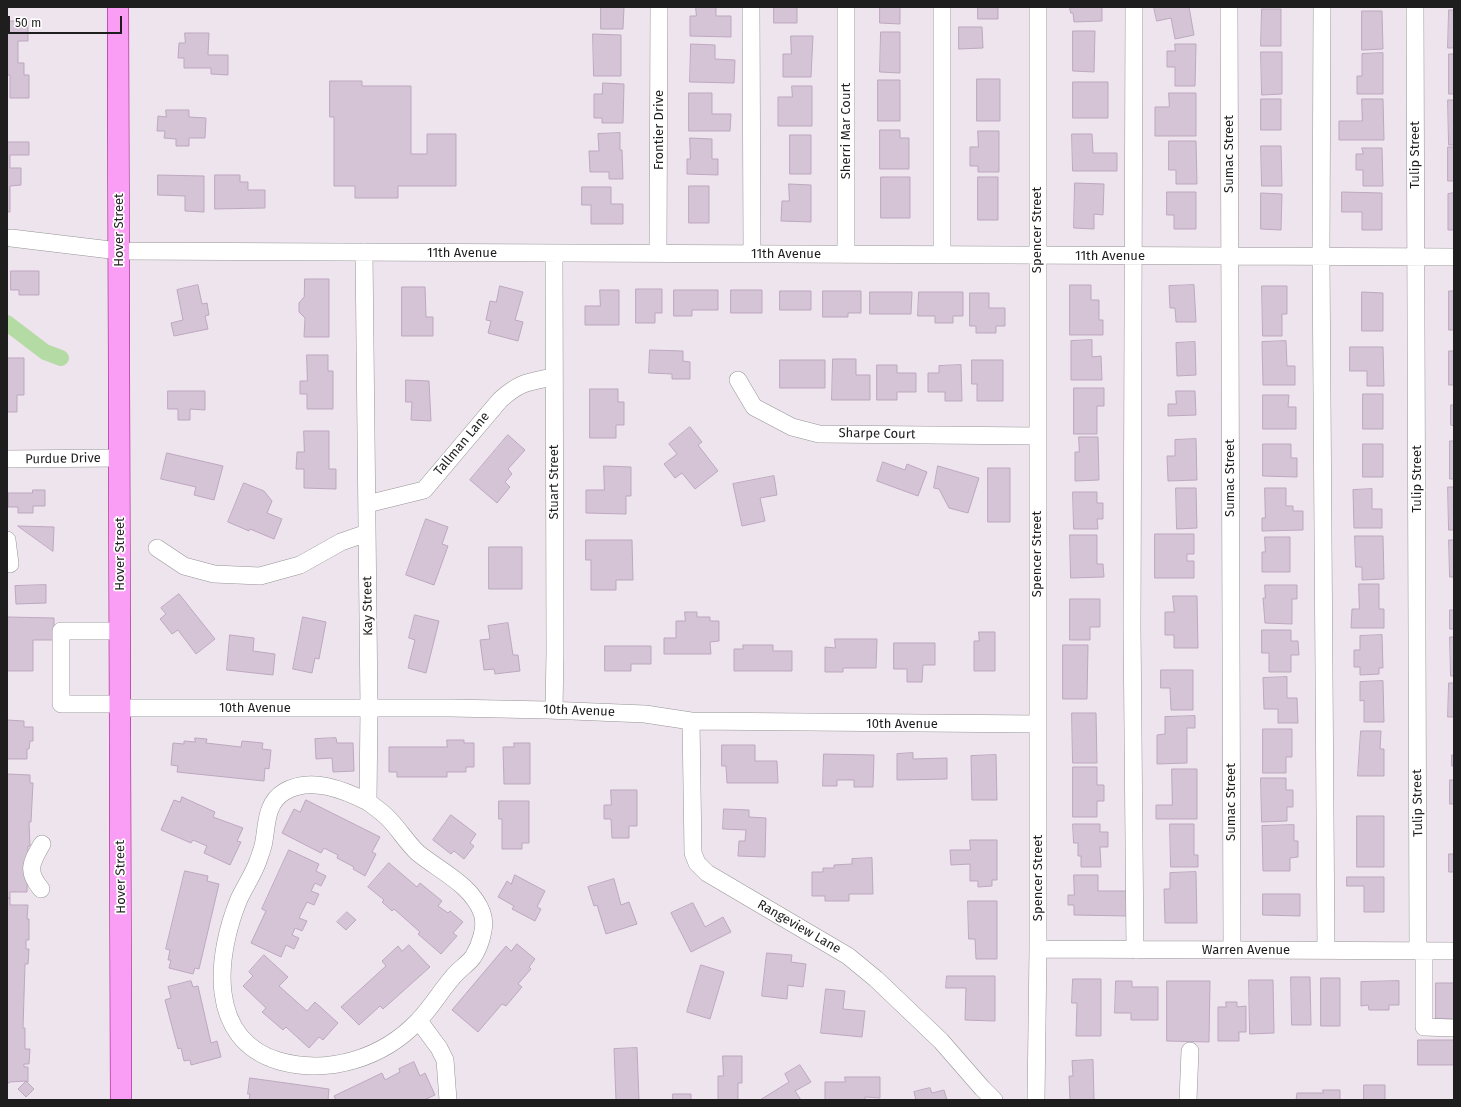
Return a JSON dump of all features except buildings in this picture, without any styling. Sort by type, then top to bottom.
[{"type":"main road","name":"Hover Street","points":[[118,7],[121,1100]]},
{"type":"street","name":"Frontier Drive","points":[[658,254],[659,7]]},
{"type":"street","points":[[751,7],[752,254]]},
{"type":"street","name":"Sherri Mar Court","points":[[846,7],[846,254]]},
{"type":"street","points":[[942,7],[942,255]]},
{"type":"street","name":"Spencer Street","points":[[1036,1100],[1038,949],[1038,7]]},
{"type":"street","points":[[1134,7],[1132,626],[1135,950]]},
{"type":"street","name":"Sumac Street","points":[[1229,7],[1232,950]]},
{"type":"street","points":[[1322,7],[1321,256],[1326,950]]},
{"type":"street","name":"Tulip Street","points":[[1414,7],[1414,257],[1419,882],[1424,1027],[1454,1028]]},
{"type":"street","name":"11th Avenue","points":[[11,238],[118,251],[1454,257]]},
{"type":"street","name":"Kay Street","points":[[364,252],[368,504],[368,802]]},
{"type":"street","name":"Stuart Street","points":[[554,253],[554,710]]},
{"type":"street","name":"Tallman Lane","points":[[368,504],[424,490],[505,396],[523,383],[553,377]]},
{"type":"street","name":"Sharpe Court","points":[[738,380],[754,407],[792,427],[819,434],[1037,436]]},
{"type":"street","name":"Purdue Drive","points":[[7,459],[119,458]]},
{"type":"street","points":[[157,548],[184,566],[214,574],[260,576],[300,565],[341,542],[367,533]]},
{"type":"street","points":[[7,540],[10,564]]},
{"type":"street","name":"10th Avenue","points":[[120,631],[61,631],[61,704],[120,706],[554,710],[645,714],[691,721],[1038,724]]},
{"type":"street","name":"Rangeview Lane","points":[[691,721],[693,853],[697,863],[713,877],[848,956],[876,979],[941,1041],[994,1100]]},
{"type":"street","points":[[321,785],[343,790],[368,802],[388,818],[417,852],[464,887],[476,899],[484,919],[481,938],[472,957],[453,976],[419,1021],[398,1040],[368,1056],[342,1064],[303,1065],[278,1060],[255,1049],[238,1033],[228,1017],[223,999],[221,970],[226,939],[239,900],[256,867],[264,842],[266,823],[271,806],[283,793],[298,787],[321,785]]},
{"type":"street","points":[[41,889],[33,879],[31,867],[42,844]]},
{"type":"street","name":"Warren Avenue","points":[[1038,949],[1454,951]]},
{"type":"street","points":[[419,1021],[439,1048],[445,1060],[448,1100]]},
{"type":"street","points":[[1188,1100],[1190,1051]]},
{"type":"waterway","points":[[7,323],[45,352],[61,358]]}]
